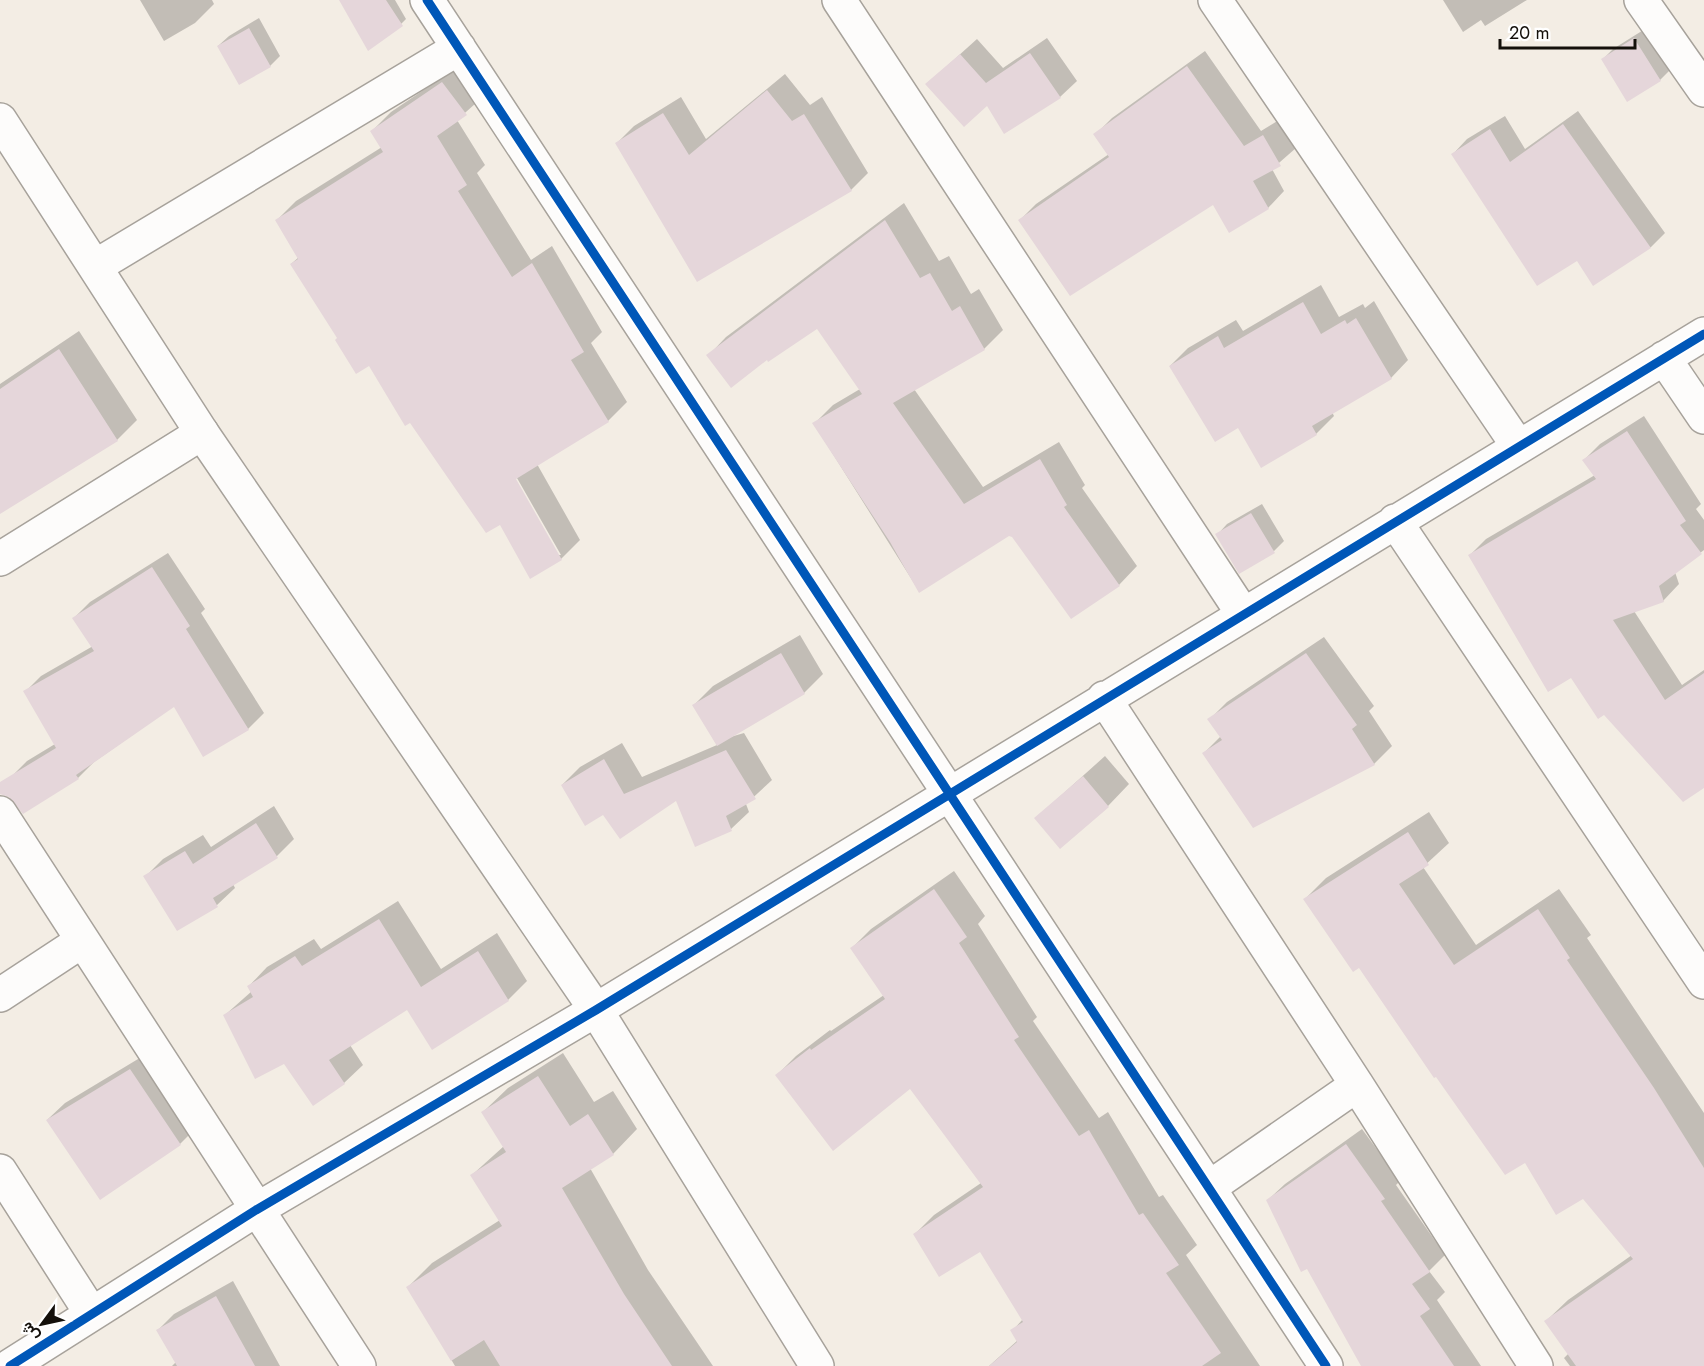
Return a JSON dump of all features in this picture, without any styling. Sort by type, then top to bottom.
[{"type":"street","points":[[427,0],[1326,1366]]},
{"type":"street","points":[[839,0],[1243,614]]},
{"type":"street","points":[[1215,0],[1518,446]]},
{"type":"street","points":[[1641,0],[1704,90]]},
{"type":"street","points":[[96,266],[459,48]]},
{"type":"street","points":[[0,120],[202,433],[596,1010],[817,1366]]},
{"type":"street","points":[[10,1366],[256,1210],[596,1010],[1704,334]]},
{"type":"street","points":[[1664,358],[1704,417]]},
{"type":"street","points":[[0,560],[202,433]]},
{"type":"street","points":[[1395,521],[1704,982]]},
{"type":"street","points":[[1104,698],[1357,1085],[1536,1366]]},
{"type":"street","points":[[0,813],[359,1366]]},
{"type":"street","points":[[0,995],[82,941]]},
{"type":"street","points":[[1210,1187],[1357,1085]]},
{"type":"street","points":[[0,1171],[92,1313]]},
{"type":"building","points":[[339,0],[386,0],[403,26],[368,51]]},
{"type":"building","points":[[249,28],[271,67],[239,85],[217,46]]},
{"type":"building","points":[[1634,38],[1661,81],[1627,102],[1601,59]]},
{"type":"building","points":[[1030,53],[1061,98],[1004,134],[987,106],[964,127],[925,84],[960,54],[986,83]]},
{"type":"building","points":[[1187,66],[1244,146],[1263,135],[1281,166],[1253,181],[1269,209],[1229,233],[1213,205],[1070,296],[1018,220],[1109,157],[1093,134]]},
{"type":"building","points":[[442,82],[467,115],[437,136],[467,185],[458,191],[512,277],[532,263],[584,352],[571,360],[609,422],[516,479],[562,560],[530,579],[500,525],[486,533],[410,423],[405,426],[369,366],[356,374],[335,340],[337,338],[290,264],[298,259],[275,220],[383,152],[370,131]]},
{"type":"building","points":[[767,90],[792,121],[804,114],[852,191],[697,282],[615,143],[663,113],[689,155]]},
{"type":"building","points":[[1563,124],[1651,248],[1593,286],[1577,261],[1537,286],[1451,154],[1490,129],[1510,162]]},
{"type":"building","points":[[885,220],[920,278],[930,273],[952,311],[960,306],[985,350],[893,403],[964,504],[1040,459],[1067,505],[1064,507],[1120,586],[1071,619],[1012,537],[1009,536],[919,593],[890,542],[812,423],[862,394],[817,329],[768,362],[767,360],[731,388],[706,355]]},
{"type":"building","points":[[1303,302],[1321,334],[1345,320],[1347,324],[1356,318],[1392,379],[1312,426],[1317,435],[1261,468],[1238,428],[1215,442],[1169,366],[1218,336],[1224,348]]},
{"type":"building","points":[[59,349],[118,441],[0,514],[0,389]]},
{"type":"building","points":[[1627,431],[1686,521],[1680,525],[1702,554],[1659,586],[1664,602],[1613,620],[1665,700],[1704,673],[1704,788],[1683,802],[1604,715],[1598,719],[1571,678],[1548,692],[1468,555],[1596,479],[1582,460]]},
{"type":"building","points":[[1251,513],[1275,553],[1239,574],[1215,534]]},
{"type":"building","points":[[152,567],[190,626],[186,629],[249,730],[203,757],[174,707],[76,775],[79,779],[23,814],[9,797],[0,794],[0,782],[56,748],[23,691],[94,651],[72,618]]},
{"type":"building","points":[[781,653],[805,694],[717,746],[692,705]]},
{"type":"building","points":[[1306,653],[1357,725],[1352,729],[1375,765],[1253,828],[1202,753],[1222,740],[1207,719]]},
{"type":"building","points":[[726,750],[756,799],[726,816],[732,831],[695,847],[676,801],[620,839],[603,815],[585,826],[561,785],[604,759],[624,794]]},
{"type":"building","points":[[1083,776],[1109,807],[1060,849],[1034,818]]},
{"type":"building","points":[[256,823],[278,858],[213,898],[218,907],[177,931],[143,876],[185,851],[193,864]]},
{"type":"building","points":[[1408,832],[1429,865],[1399,884],[1454,965],[1538,909],[1570,958],[1567,960],[1654,1088],[1704,1168],[1704,1366],[1576,1366],[1544,1321],[1633,1259],[1583,1199],[1556,1215],[1525,1163],[1505,1175],[1436,1077],[1434,1078],[1359,968],[1353,972],[1303,899]]},
{"type":"building","points":[[934,889],[967,937],[959,943],[1019,1037],[1014,1040],[1079,1136],[1089,1130],[1139,1215],[1143,1213],[1179,1265],[1166,1273],[1221,1353],[1202,1366],[989,1366],[1017,1342],[1010,1330],[1023,1322],[980,1252],[939,1277],[913,1234],[983,1187],[910,1089],[833,1151],[775,1075],[810,1048],[811,1050],[885,999],[850,948]]},
{"type":"building","points":[[379,919],[421,987],[478,951],[509,1001],[432,1050],[407,1010],[329,1060],[345,1084],[313,1106],[284,1064],[255,1079],[223,1015],[253,997],[247,986],[295,956],[302,966]]},
{"type":"building","points":[[130,1069],[181,1145],[100,1200],[46,1120]]},
{"type":"building","points":[[538,1076],[570,1126],[588,1114],[614,1155],[562,1188],[624,1294],[672,1366],[500,1366],[484,1340],[451,1361],[406,1287],[502,1226],[470,1175],[506,1152],[481,1112]]},
{"type":"building","points":[[1346,1144],[1385,1199],[1381,1201],[1430,1272],[1412,1284],[1430,1309],[1420,1316],[1454,1366],[1361,1366],[1307,1269],[1301,1272],[1266,1200]]},
{"type":"building","points":[[216,1296],[255,1366],[177,1366],[156,1330]]},
{"type":"cycle path","points":[[427,0],[1326,1366]]},
{"type":"cycle path","points":[[10,1366],[256,1210],[596,1010],[1704,334]]}]
